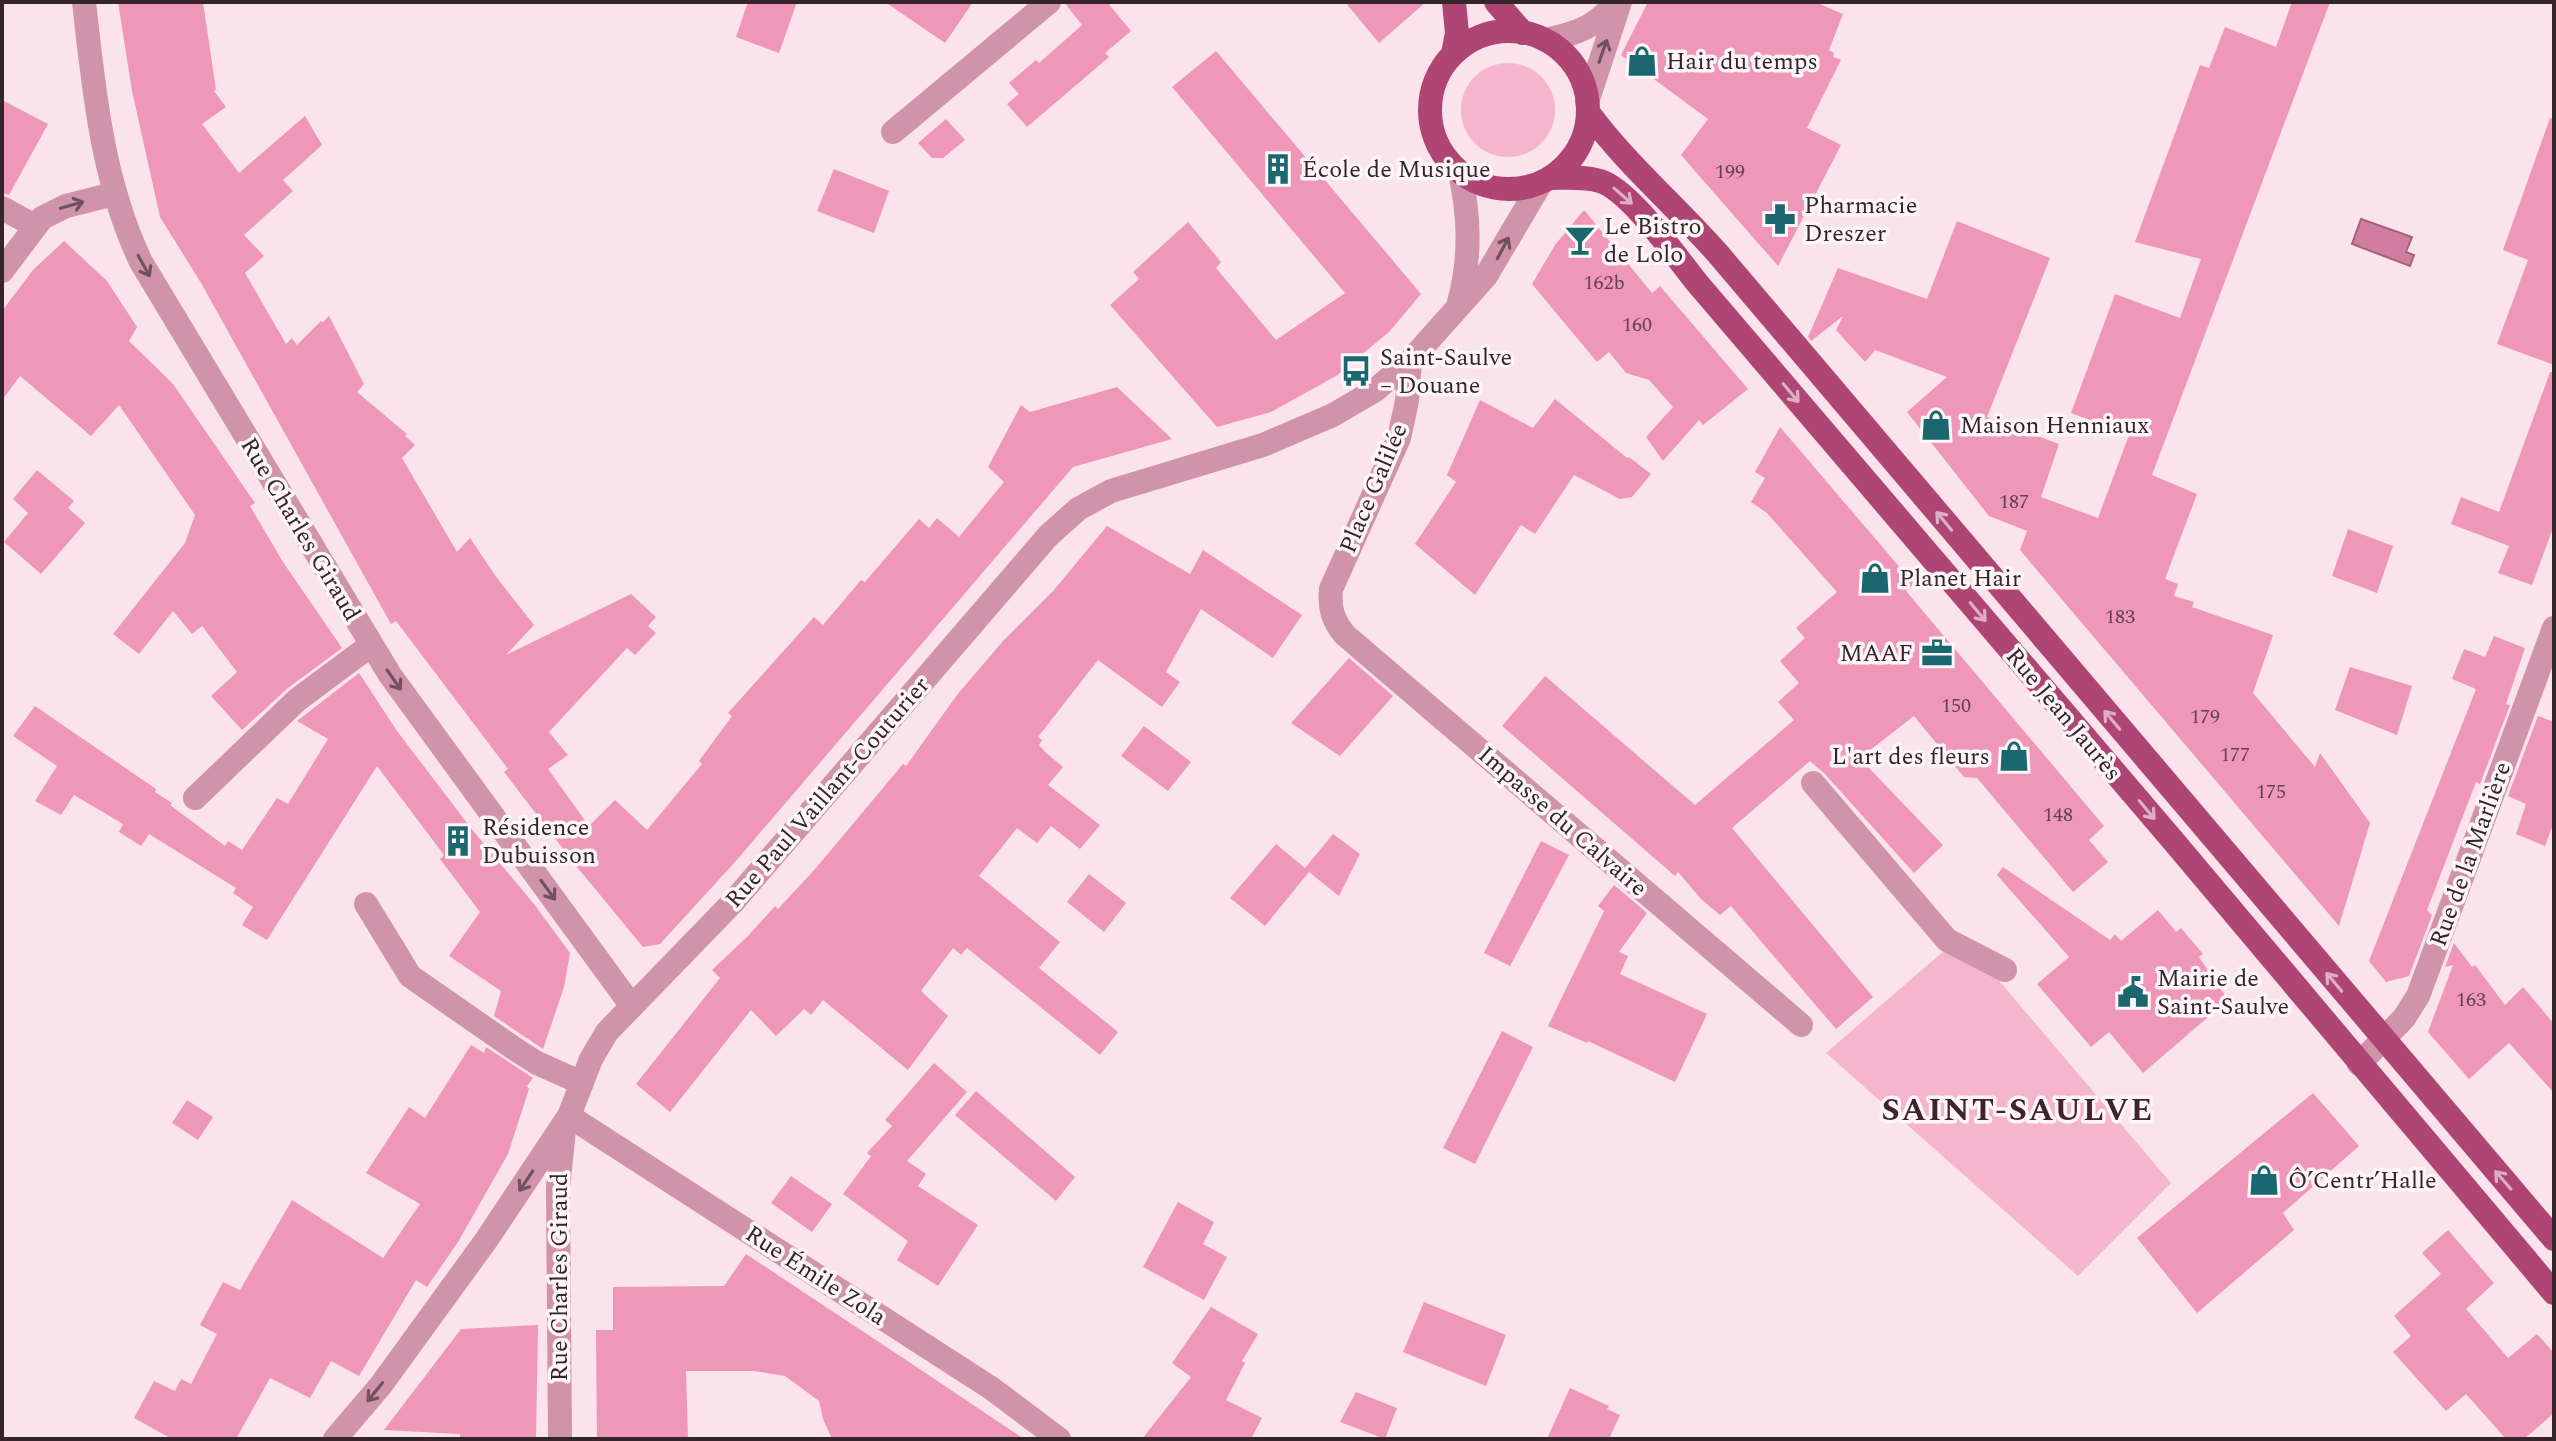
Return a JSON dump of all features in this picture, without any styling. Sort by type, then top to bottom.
[{"type":"main road","points":[[1453,54],[1457,33],[1454,2]]},
{"type":"main road","points":[[1496,2],[1534,36],[1561,51],[1583,83],[1587,107],[1585,132],[1565,166],[1545,180],[1522,189],[1494,189],[1460,173],[1446,159],[1436,143],[1430,115],[1431,96],[1436,77],[1453,54],[1468,42],[1504,31],[1534,36]]},
{"type":"main road","name":"Rue Jean Jaurès","points":[[1587,107],[1621,154],[1719,255],[2554,1239]]},
{"type":"main road","name":"Rue Jean Jaurès","points":[[1545,180],[1577,178],[1598,181],[1617,189],[1632,203],[2554,1293]]},
{"type":"street","name":"Rue Charles Giraud","points":[[84,2],[100,131],[114,194],[141,262],[371,645],[631,1005]]},
{"type":"street","points":[[893,132],[1049,2]]},
{"type":"street","points":[[1534,36],[1585,30],[1618,2]]},
{"type":"street","points":[[1587,107],[1618,2]]},
{"type":"street","points":[[1458,308],[1464,284],[1468,231],[1460,173]]},
{"type":"street","name":"Rue Paul Vaillant-Couturier","points":[[335,1439],[399,1361],[487,1239],[569,1116],[599,1043],[631,1005],[734,901],[1035,550],[1064,521],[1096,498],[1241,454],[1333,415],[1374,391],[1410,361],[1491,268],[1545,180]]},
{"type":"street","points":[[2,271],[35,226],[54,211],[114,194]]},
{"type":"street","points":[[2,208],[35,226]]},
{"type":"street","name":"Place Galilée","points":[[1331,612],[1331,589],[1335,577],[1399,438],[1407,401],[1410,361]]},
{"type":"street","name":"Impasse du Calvaire","points":[[1331,612],[1345,635],[1801,1025]]},
{"type":"street","name":"Rue de la Marlière","points":[[2359,1064],[2404,1018],[2418,996],[2554,628]]},
{"type":"street","points":[[195,798],[297,700],[371,645]]},
{"type":"street","points":[[1813,783],[1947,940],[2005,970]]},
{"type":"street","points":[[366,904],[410,976],[537,1063],[582,1083]]},
{"type":"street","name":"Rue Charles Giraud","points":[[560,1439],[558,1188],[561,1150],[569,1116]]},
{"type":"street","name":"Rue Émile Zola","points":[[569,1116],[991,1388],[1059,1439]]},
{"type":"shaded area","points":[[1508,63],[1526,67],[1541,77],[1551,92],[1555,110],[1551,128],[1541,143],[1526,153],[1508,157],[1490,153],[1475,143],[1465,128],[1461,110],[1465,92],[1475,77],[1490,67]]},
{"type":"shaded area","points":[[2361,219],[2412,237],[2406,252],[2414,255],[2410,266],[2352,244]]},
{"type":"shaded area","points":[[1961,936],[2171,1183],[2078,1276],[1826,1053]]},
{"type":"building","points":[[118,2],[203,2],[214,91],[226,107],[202,124],[239,173],[305,116],[322,145],[283,180],[293,191],[244,235],[264,256],[245,273],[286,344],[292,338],[297,345],[329,316],[364,384],[357,392],[407,434],[405,436],[415,445],[402,458],[457,552],[470,538],[534,625],[506,655],[631,594],[656,617],[648,626],[656,633],[635,655],[627,648],[549,732],[568,755],[548,769],[589,826],[615,800],[647,830],[702,764],[699,761],[732,716],[728,713],[814,617],[823,625],[919,519],[929,528],[937,518],[959,537],[1004,482],[988,467],[1021,405],[1030,412],[1117,387],[1172,439],[1073,467],[735,862],[660,944],[643,947],[504,772],[508,769],[396,621],[391,624],[201,283],[160,217],[132,91]]},
{"type":"building","points":[[748,2],[797,2],[779,53],[736,37]]},
{"type":"building","points":[[885,2],[973,2],[945,43]]},
{"type":"building","points":[[1064,2],[1107,2],[1131,31],[1105,53],[1109,57],[1027,127],[1007,104],[1019,94],[1009,83],[1036,60],[1039,63],[1082,25]]},
{"type":"building","points":[[1345,2],[1426,2],[1379,43]]},
{"type":"building","points":[[1648,2],[1815,2],[1843,14],[1829,50],[1834,53],[1833,57],[1841,60],[1807,128],[1841,145],[1778,266],[1681,155],[1708,119],[1621,55]]},
{"type":"building","points":[[2292,2],[2330,2],[2152,475],[2197,494],[2165,579],[2178,584],[2174,596],[2194,602],[2192,607],[2273,635],[2253,693],[2315,767],[2320,753],[2370,823],[2339,926],[2020,550],[2027,531],[1989,516],[1907,412],[1947,377],[1875,350],[1865,362],[1836,330],[1843,316],[1811,341],[1808,337],[1838,268],[1927,299],[1957,221],[2050,258],[1987,417],[2059,444],[2041,497],[2098,518],[2129,435],[2071,413],[2115,294],[2180,318],[2201,259],[2135,242],[2200,65],[2209,68],[2225,27],[2276,47]]},
{"type":"building","points":[[1216,51],[1421,294],[1389,332],[1336,376],[1271,412],[1217,427],[1110,305],[1139,279],[1133,272],[1188,222],[1221,262],[1216,268],[1276,340],[1345,293],[1172,87]]},
{"type":"building","points":[[2,100],[48,124],[9,195],[2,193]]},
{"type":"building","points":[[2550,118],[2554,119],[2554,365],[2497,344],[2528,260],[2503,250]]},
{"type":"building","points":[[946,119],[965,140],[943,158],[932,158],[918,143]]},
{"type":"building","points":[[834,169],[889,191],[874,233],[817,211]]},
{"type":"building","points":[[1584,210],[1652,293],[1660,286],[1748,389],[1703,425],[1699,420],[1663,461],[1646,437],[1673,407],[1649,380],[1626,373],[1609,352],[1597,362],[1532,284],[1555,245]]},
{"type":"building","points":[[64,241],[107,281],[137,327],[129,341],[173,384],[255,503],[250,506],[283,562],[342,648],[288,688],[242,730],[211,696],[237,672],[202,626],[192,634],[173,611],[139,654],[113,634],[185,543],[195,515],[119,405],[91,436],[20,376],[2,400],[2,311],[33,270]]},
{"type":"building","points":[[2550,372],[2554,372],[2554,525],[2532,585],[2498,573],[2509,546],[2451,524],[2461,497],[2499,512]]},
{"type":"building","points":[[1555,399],[1651,474],[1632,497],[1620,499],[1574,475],[1535,534],[1521,525],[1475,595],[1415,544],[1456,482],[1447,475],[1480,400],[1533,428]]},
{"type":"building","points":[[1780,427],[1914,584],[1906,591],[2104,826],[2089,840],[2108,862],[2073,892],[1977,778],[1964,777],[1914,716],[1865,754],[1871,759],[1865,764],[1943,845],[1914,873],[1810,761],[1732,828],[1873,997],[1836,1029],[1731,906],[1720,915],[1701,899],[1678,872],[1675,876],[1502,726],[1545,676],[1695,805],[1794,720],[1778,702],[1799,683],[1780,661],[1805,638],[1796,628],[1837,592],[1767,513],[1751,502],[1765,478],[1755,472]]},
{"type":"building","points":[[37,470],[74,501],[68,508],[85,523],[41,574],[4,542],[28,513],[13,499]]},
{"type":"building","points":[[1107,526],[1190,574],[1203,550],[1302,615],[1273,658],[1201,609],[1166,672],[1180,682],[1162,707],[1098,660],[1038,737],[1042,740],[1039,745],[1044,751],[1063,767],[1048,785],[1100,825],[1080,849],[1051,826],[1037,843],[1017,828],[979,876],[1060,942],[1039,968],[1118,1032],[1100,1055],[967,948],[961,955],[953,948],[921,991],[948,1016],[908,1070],[823,1000],[811,1015],[804,1009],[776,1036],[751,1010],[670,1112],[636,1084],[720,978],[712,970],[775,906],[778,909],[816,868],[903,764],[906,766],[957,695],[1003,641],[1054,590]]},
{"type":"building","points":[[2348,529],[2393,546],[2377,593],[2332,576]]},
{"type":"building","points":[[2494,636],[2525,648],[2506,704],[2510,705],[2480,784],[2476,782],[2427,910],[2432,915],[2409,976],[2386,982],[2369,961],[2476,689],[2452,679],[2464,649],[2485,657]]},
{"type":"building","points":[[1349,658],[1393,696],[1340,756],[1291,723]]},
{"type":"building","points":[[2350,667],[2412,686],[2397,735],[2335,710]]},
{"type":"building","points":[[359,673],[397,731],[570,953],[564,987],[543,1049],[494,1016],[501,991],[449,956],[480,912],[440,859],[444,855],[377,766],[267,940],[242,925],[253,907],[233,893],[236,888],[149,834],[141,846],[119,832],[123,824],[74,795],[61,815],[35,801],[57,766],[13,736],[35,706],[156,789],[155,792],[172,803],[170,805],[225,846],[228,841],[242,850],[277,798],[288,804],[328,739],[297,721]]},
{"type":"building","points":[[2538,716],[2554,722],[2554,822],[2545,846],[2516,834],[2526,804],[2508,796]]},
{"type":"building","points":[[1144,726],[1191,762],[1168,791],[1121,756]]},
{"type":"building","points":[[1333,834],[1360,854],[1339,896],[1309,872],[1265,926],[1230,898],[1276,844],[1305,868]]},
{"type":"building","points":[[1541,841],[1569,855],[1510,966],[1484,953]]},
{"type":"building","name":"Mairie de Saint-Saulve","points":[[2003,867],[2110,940],[2115,934],[2121,941],[2158,910],[2176,932],[2181,928],[2203,954],[2199,957],[2228,1000],[2143,1073],[2109,1032],[2091,1047],[2037,984],[2069,957],[1997,875]]},
{"type":"building","points":[[1089,874],[1126,903],[1104,932],[1067,902]]},
{"type":"building","points":[[1614,885],[1647,913],[1619,952],[1628,956],[1620,974],[1707,1014],[1675,1082],[1588,1041],[1548,1026],[1604,911],[1598,906]]},
{"type":"building","points":[[2454,943],[2505,1005],[2523,987],[2554,1024],[2554,1093],[2509,1043],[2469,1079],[2428,1032],[2453,965],[2445,967]]},
{"type":"building","points":[[1502,1031],[1533,1047],[1475,1164],[1443,1148]]},
{"type":"building","points":[[471,1045],[484,1053],[486,1047],[533,1078],[527,1086],[529,1089],[508,1154],[458,1242],[427,1287],[416,1280],[359,1376],[331,1361],[310,1398],[270,1378],[236,1439],[172,1439],[134,1418],[154,1381],[175,1391],[181,1379],[191,1384],[217,1334],[200,1325],[223,1282],[240,1290],[292,1200],[383,1258],[420,1204],[366,1173],[409,1107],[425,1118]]},
{"type":"building","points":[[934,1063],[967,1092],[907,1161],[926,1174],[918,1186],[978,1225],[938,1286],[897,1260],[908,1241],[843,1194],[871,1156],[867,1153],[892,1126],[885,1120]]},
{"type":"building","points":[[976,1091],[1075,1177],[1056,1201],[955,1115]]},
{"type":"building","name":"Ô’Centr’Halle","points":[[2313,1093],[2359,1146],[2283,1213],[2294,1230],[2197,1313],[2137,1238]]},
{"type":"building","points":[[187,1100],[213,1117],[198,1140],[172,1123]]},
{"type":"building","points":[[791,1176],[832,1204],[812,1232],[771,1203]]},
{"type":"building","points":[[1178,1202],[1214,1222],[1203,1244],[1227,1257],[1204,1300],[1143,1267]]},
{"type":"building","points":[[2448,1230],[2494,1283],[2466,1309],[2508,1358],[2537,1334],[2554,1353],[2554,1413],[2524,1439],[2506,1439],[2466,1394],[2446,1411],[2393,1352],[2411,1336],[2394,1316],[2441,1274],[2422,1253]]},
{"type":"building","points":[[746,1254],[1024,1439],[832,1439],[819,1401],[785,1376],[754,1371],[686,1371],[688,1439],[597,1439],[596,1330],[613,1330],[613,1287],[724,1286]]},
{"type":"building","points":[[1424,1302],[1506,1335],[1486,1386],[1403,1352]]},
{"type":"building","points":[[1211,1307],[1258,1334],[1242,1361],[1245,1363],[1226,1400],[1262,1418],[1251,1439],[1142,1439],[1191,1377],[1172,1363]]},
{"type":"building","points":[[538,1325],[536,1439],[460,1439],[460,1434],[384,1430],[461,1329]]},
{"type":"building","points":[[1570,1388],[1609,1406],[1607,1409],[1620,1415],[1609,1439],[1547,1439]]},
{"type":"building","points":[[1356,1392],[1397,1408],[1385,1439],[1340,1422]]},
{"type":"place","name":"Hair du temps","points":[[1642,61]]},
{"type":"place","name":"École de Musique","points":[[1278,169]]},
{"type":"place","name":"Pharmacie Dreszer","points":[[1780,219]]},
{"type":"place","name":"Le Bistro de Lolo","points":[[1580,240]]},
{"type":"place","name":"Saint-Saulve – Douane","points":[[1356,371]]},
{"type":"place","name":"Maison Henniaux","points":[[1936,425]]},
{"type":"place","name":"Planet Hair","points":[[1875,578]]},
{"type":"place","name":"MAAF","points":[[1937,653]]},
{"type":"place","name":"L'art des fleurs","points":[[2014,756]]},
{"type":"place","name":"Résidence Dubuisson","points":[[458,841]]},
{"type":"place","name":"Mairie de Saint-Saulve","points":[[2133,992]]},
{"type":"place","name":"Ô’Centr’Halle","points":[[2264,1180]]},
{"type":"district","name":"SAINT-SAULVE","points":[[2018,1109]]}]
